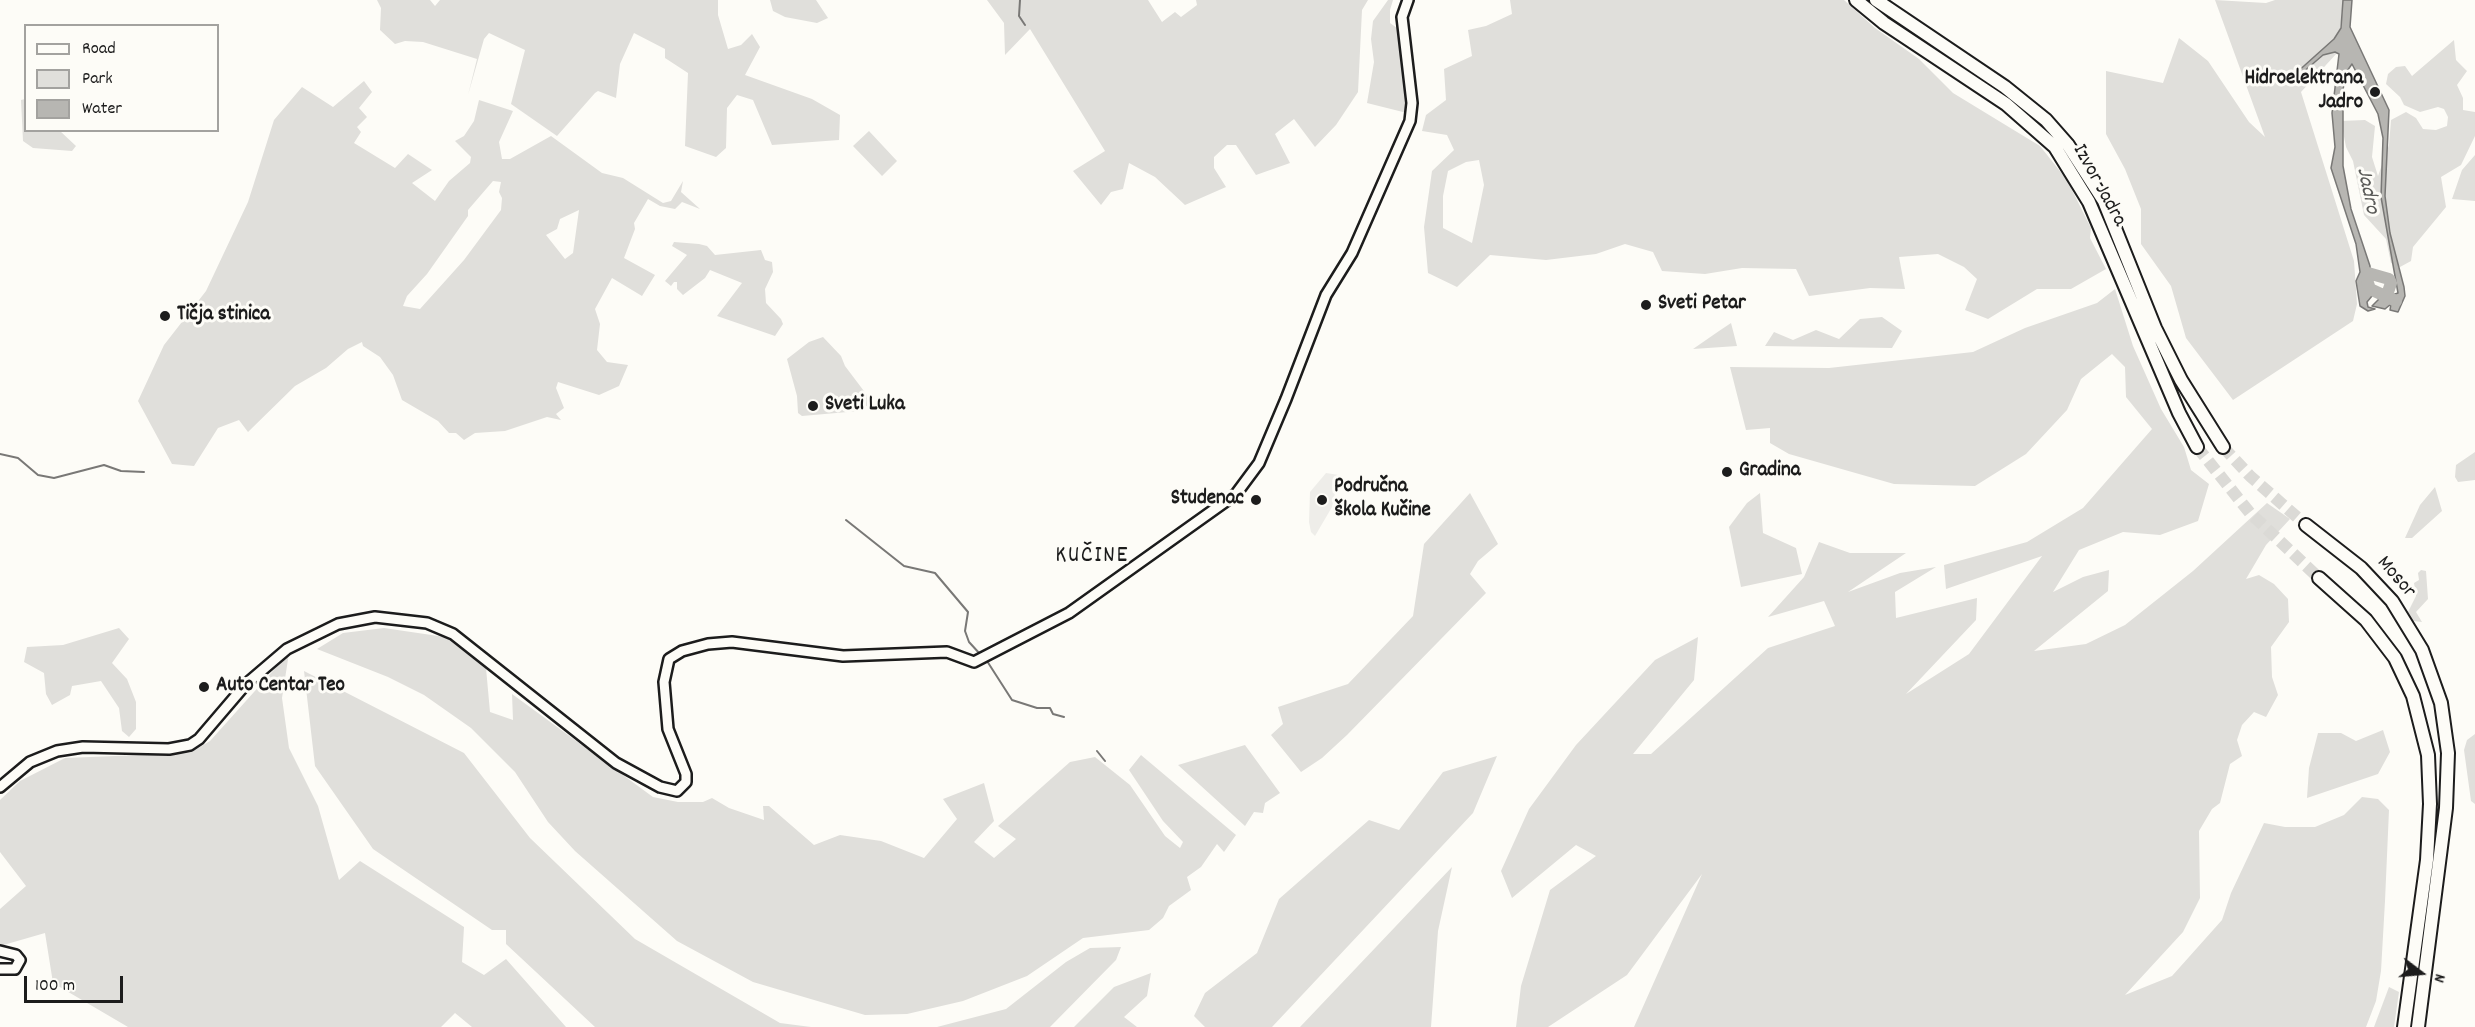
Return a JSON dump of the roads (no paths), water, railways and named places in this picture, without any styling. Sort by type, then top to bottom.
[{"type":"highway","name":"Izvor Jadra","points":[[1857,0],[1884,23],[2006,104],[2055,147],[2074,175],[2123,264]]},
{"type":"highway","name":"Izvor Jadra","points":[[1876,0],[1893,14],[2005,87],[2046,120],[2068,145],[2094,183],[2123,264]]},
{"type":"highway","points":[[2123,264],[2181,380],[2223,447]]},
{"type":"highway","points":[[2123,264],[2179,413],[2197,447]]},
{"type":"highway","name":"Mosor","points":[[2306,525],[2338,549],[2382,589],[2416,638],[2437,689],[2448,753],[2446,808],[2418,1027]]},
{"type":"highway","points":[[2319,578],[2366,620],[2396,658],[2422,724],[2428,755],[2430,804],[2427,860],[2404,1027]]},
{"type":"main road","points":[[0,787],[30,762],[57,752],[83,747],[169,749],[190,745],[200,739],[246,684],[275,658],[307,637],[354,620],[375,616],[399,618],[441,628],[466,644],[616,763],[660,787],[677,791],[683,788],[686,774],[668,729],[664,682],[669,659],[682,651],[708,644],[732,642],[843,656],[947,652],[974,662],[1069,613],[1236,494],[1258,463],[1286,399],[1326,295],[1352,253],[1398,152],[1412,113],[1402,16],[1408,0]]},
{"type":"main road","points":[[0,951],[16,955],[20,960],[15,969],[0,969]]},
{"type":"water","points":[[2343,0],[2352,0],[2350,27],[2389,110],[2385,196],[2390,233],[2404,287],[2405,296],[2398,312],[2390,310],[2391,304],[2385,309],[2372,306],[2391,287],[2392,295],[2398,293],[2381,197],[2383,138],[2378,114],[2352,64],[2345,74],[2343,91],[2343,166],[2351,209],[2370,266],[2370,287],[2377,290],[2367,302],[2368,307],[2375,309],[2368,311],[2360,306],[2356,281],[2360,272],[2356,244],[2331,168],[2335,147],[2332,113],[2339,54],[2335,52],[2323,55],[2301,74],[2295,74],[2334,39],[2341,28]]},
{"type":"waterway","points":[[1020,0],[1019,16],[1025,25]]},
{"type":"waterway","points":[[2368,273],[2389,279],[2391,283],[2387,295]]},
{"type":"waterway","name":"Jadro","points":[[2367,280],[2370,289],[2396,301]]},
{"type":"waterway","points":[[0,454],[18,458],[38,475],[54,478],[104,465],[121,471],[144,472]]},
{"type":"waterway","points":[[846,520],[904,566],[935,573],[968,612],[965,631],[969,642],[980,654]]},
{"type":"waterway","points":[[987,661],[1012,700],[1037,708],[1050,708],[1053,714],[1064,717]]},
{"type":"waterway","points":[[1097,751],[1105,761]]},
{"type":"tunnel","points":[[2197,447],[2250,513],[2319,578]]},
{"type":"tunnel","points":[[2223,447],[2250,476],[2306,525]]},
{"type":"place","name":"Hidroelektrana Jadro","points":[[2375,92]]},
{"type":"place","name":"Sveti Petar","points":[[1646,305]]},
{"type":"place","name":"Tičja stinica","points":[[165,316]]},
{"type":"place","name":"Sveti Luka","points":[[813,406]]},
{"type":"place","name":"Gradina","points":[[1727,472]]},
{"type":"place","name":"Studenac","points":[[1256,500]]},
{"type":"place","name":"Područna škola Kučine","points":[[1322,500]]},
{"type":"place","name":"Auto Centar Teo","points":[[204,687]]},
{"type":"district","name":"KUČINE","points":[[1092,558]]}]
